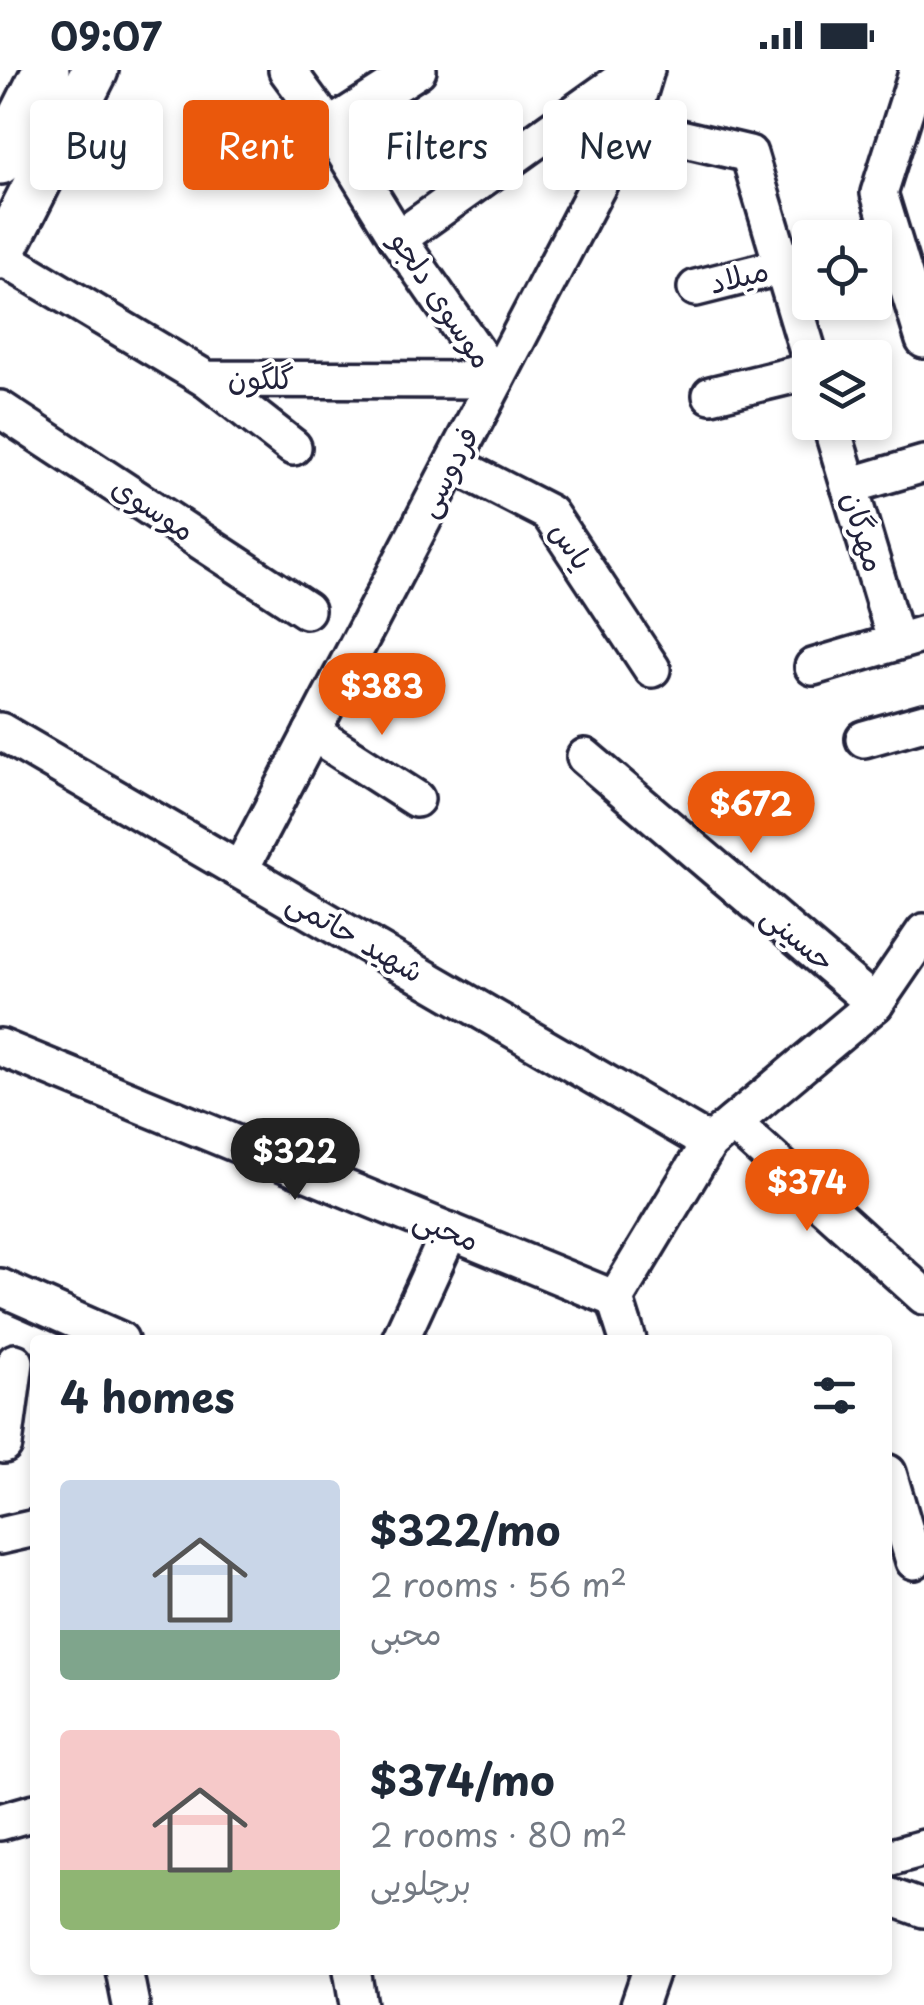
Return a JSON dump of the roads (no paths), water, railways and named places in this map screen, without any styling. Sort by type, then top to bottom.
[{"type":"main road","points":[[0,161],[46,70]]},
{"type":"main road","points":[[0,256],[95,70]]},
{"type":"street","name":"موسوی دلجو","points":[[287,70],[309,100]]},
{"type":"street","points":[[329,127],[418,70]]},
{"type":"street","points":[[398,238],[635,70]]},
{"type":"street","name":"فردوسی","points":[[637,100],[646,70]]},
{"type":"street","points":[[888,220],[880,193],[918,70]]},
{"type":"street","name":"موسوی دلجو","points":[[329,127],[398,238],[496,380]]},
{"type":"street","points":[[687,139],[749,154],[805,340]]},
{"type":"street","name":"فردوسی","points":[[240,870],[596,190]]},
{"type":"street","points":[[892,234],[924,252]]},
{"type":"street","points":[[892,234],[924,340]]},
{"type":"street","name":"گلگون","points":[[0,256],[206,379],[496,380]]},
{"type":"street","name":"میلاد","points":[[696,288],[783,266]]},
{"type":"street","points":[[711,395],[792,375]]},
{"type":"street","points":[[206,379],[293,447]]},
{"type":"street","name":"موسوی","points":[[0,409],[306,610]]},
{"type":"street","name":"مهرگان","points":[[836,440],[910,638]]},
{"type":"street","name":"یاس","points":[[453,464],[549,514],[652,669]]},
{"type":"street","points":[[850,486],[924,464]]},
{"type":"street","points":[[814,667],[910,638]]},
{"type":"street","points":[[864,739],[924,722]]},
{"type":"street","name":"شهید حاتمی","points":[[0,731],[240,870],[721,1134],[924,1296]]},
{"type":"street","points":[[312,732],[416,799]]},
{"type":"street","name":"حسینی","points":[[585,757],[875,1004]]},
{"type":"street","points":[[626,1335],[615,1299],[721,1134],[875,1004],[924,932]]},
{"type":"street","name":"محبی","points":[[0,1047],[615,1299]]},
{"type":"street","points":[[402,1335],[450,1231]]},
{"type":"street","points":[[0,1287],[102,1335]]},
{"type":"street","points":[[4,1445],[17,1361]]},
{"type":"street","points":[[892,1491],[908,1562]]},
{"type":"street","points":[[0,1536],[30,1529]]},
{"type":"street","points":[[0,1822],[30,1813]]},
{"type":"street","points":[[892,1857],[924,1848]]},
{"type":"street","points":[[892,1897],[924,1909]]},
{"type":"street","points":[[125,1975],[131,2005]]},
{"type":"street","points":[[353,1975],[358,2005]]},
{"type":"street","points":[[638,2005],[649,1975]]}]
